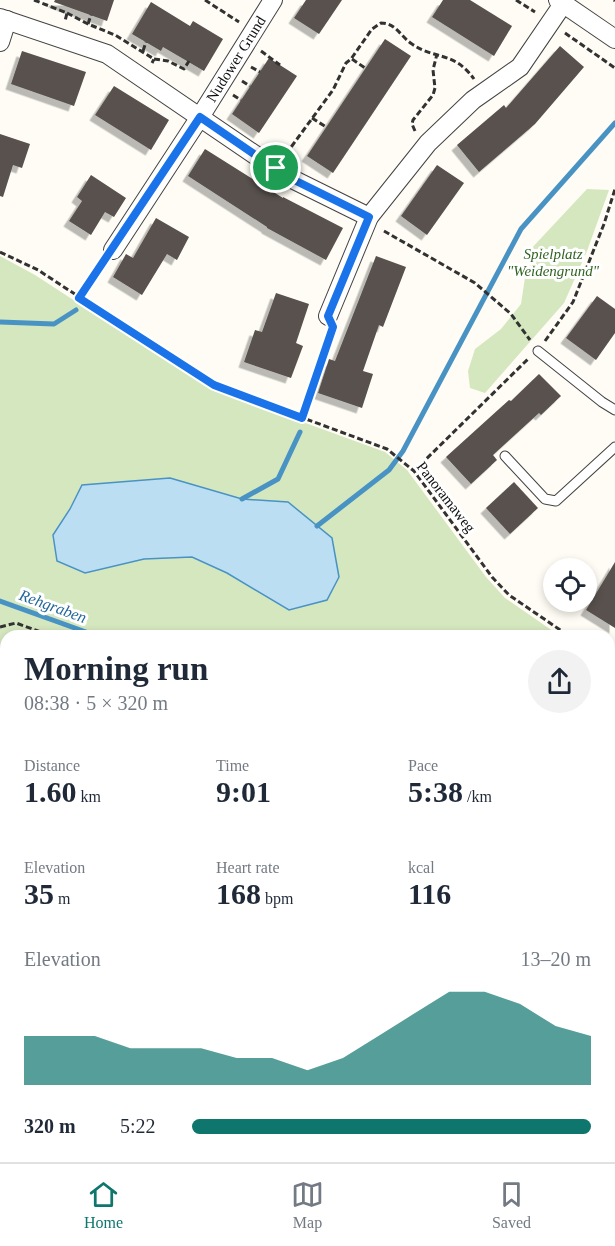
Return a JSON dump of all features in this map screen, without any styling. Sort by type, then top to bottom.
[{"type":"street","name":"Nudower Grund","points":[[113,250],[273,0]]},
{"type":"street","points":[[328,316],[369,217],[428,143],[483,93],[520,67],[561,2],[615,39]]},
{"type":"street","points":[[0,42],[4,19],[107,54],[286,176],[369,217]]},
{"type":"lane","points":[[538,351],[615,410]]},
{"type":"lane","points":[[506,456],[545,499],[556,501],[615,447]]},
{"type":"path","points":[[34,0],[46,2],[67,13],[60,38]]},
{"type":"path","points":[[205,0],[236,20]]},
{"type":"path","points":[[88,24],[91,15]]},
{"type":"path","points":[[276,168],[333,90],[343,67],[372,29],[381,23],[389,23],[412,44],[459,62],[483,93]]},
{"type":"path","points":[[143,51],[146,42]]},
{"type":"path","points":[[247,42],[280,65]]},
{"type":"path","points":[[428,143],[415,131],[412,124],[433,95],[435,88],[433,70],[437,54]]},
{"type":"path","points":[[154,59],[184,69],[189,61]]},
{"type":"path","points":[[351,59],[365,68]]},
{"type":"path","points":[[312,118],[327,127]]},
{"type":"path","points":[[369,217],[384,232],[475,284],[511,314],[538,351]]},
{"type":"path","points":[[79,298],[113,250]]},
{"type":"path","name":"Panoramaweg","points":[[0,252],[38,270],[214,385],[387,449],[414,471],[492,577],[509,595],[559,630]]},
{"type":"path","points":[[302,418],[333,327],[328,316]]},
{"type":"path","points":[[0,627],[16,624],[34,630]]},
{"type":"green space","name":"Spielplatz \"Weidengrund\"","points":[[587,189],[609,190],[587,251],[564,303],[485,393],[470,388],[468,371],[475,349],[501,329],[521,304],[529,251]]},
{"type":"green space","points":[[0,256],[35,275],[207,387],[385,452],[407,470],[486,577],[505,598],[551,630],[0,630]],"holes":[[[170,478],[242,499],[288,502],[227,573],[192,557],[144,559],[85,573],[70,509],[82,485]]]},
{"type":"water","points":[[170,478],[242,499],[288,502],[332,538],[339,577],[327,600],[289,610],[227,573],[192,557],[144,559],[85,573],[57,561],[53,535],[82,485]]},
{"type":"building","points":[[55,0],[114,0],[107,21],[54,2]]},
{"type":"building","points":[[306,0],[342,0],[319,34],[294,18]]},
{"type":"building","points":[[443,0],[470,0],[512,26],[494,56],[432,17]]},
{"type":"building","points":[[151,2],[190,26],[193,21],[223,39],[204,71],[163,47],[161,51],[132,34]]},
{"type":"building","points":[[385,39],[411,56],[333,173],[307,156]]},
{"type":"building","points":[[560,46],[584,67],[535,124],[479,172],[457,145],[504,105],[506,108]]},
{"type":"building","points":[[22,51],[86,72],[74,106],[11,84]]},
{"type":"building","points":[[269,58],[297,76],[259,133],[232,114]]},
{"type":"building","points":[[114,86],[169,120],[151,150],[95,115]]},
{"type":"building","points":[[0,134],[30,144],[22,168],[13,165],[3,197],[0,196]]},
{"type":"building","points":[[205,149],[283,198],[343,228],[326,260],[267,228],[188,176]]},
{"type":"building","points":[[437,165],[464,183],[427,235],[401,216]]},
{"type":"building","points":[[91,175],[126,198],[114,217],[105,212],[91,235],[69,221],[82,201],[77,197]]},
{"type":"building","points":[[156,218],[189,237],[177,260],[167,254],[142,295],[113,277],[126,254],[133,258]]},
{"type":"building","points":[[376,256],[406,267],[383,327],[379,325],[363,371],[373,374],[362,408],[318,393],[329,359],[335,361]]},
{"type":"building","points":[[276,293],[309,304],[296,343],[303,346],[291,378],[244,362],[255,330],[262,332]]},
{"type":"building","points":[[597,296],[615,309],[615,333],[596,360],[566,338]]},
{"type":"building","points":[[539,374],[561,396],[493,455],[497,460],[471,484],[446,457]]},
{"type":"building","points":[[514,482],[538,508],[510,534],[486,508]]},
{"type":"building","points":[[615,562],[615,628],[589,612],[597,612],[597,592]]},
{"type":"waterway","points":[[317,526],[389,470],[403,451],[521,229],[615,123]]},
{"type":"waterway","points":[[0,322],[54,324],[76,310]]},
{"type":"waterway","points":[[242,499],[278,479],[300,432]]},
{"type":"waterway","name":"Rehgraben","points":[[0,601],[80,630]]},
{"type":"route","points":[[200,117],[276,168],[286,176],[369,217],[328,316],[333,327],[302,418],[214,385],[79,298],[200,117]]}]
